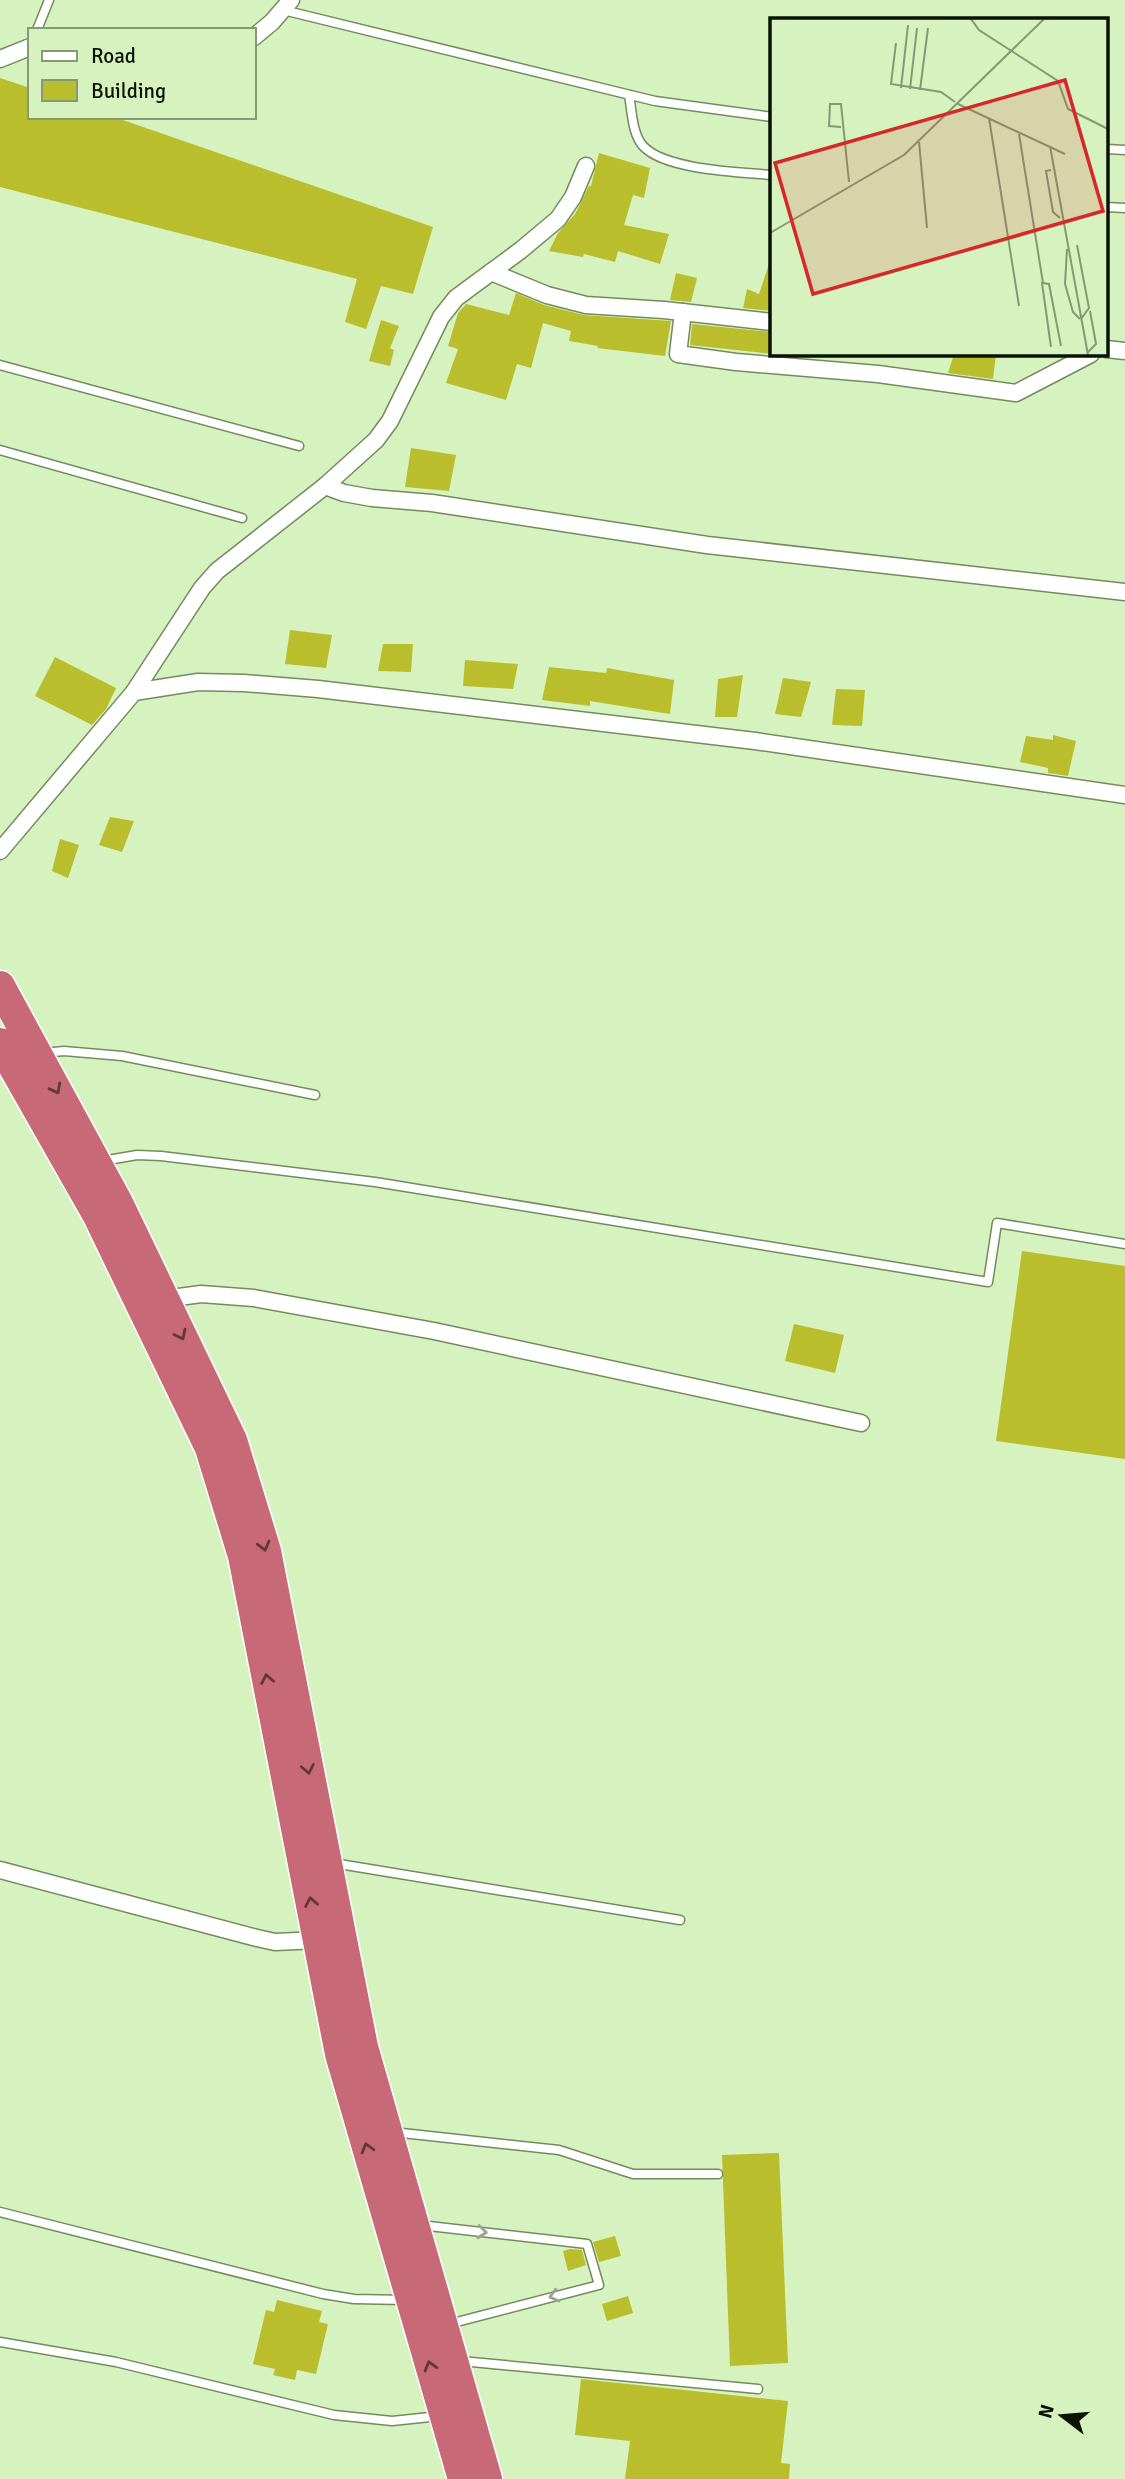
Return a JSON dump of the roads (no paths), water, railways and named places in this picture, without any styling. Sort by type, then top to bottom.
[{"type":"highway","points":[[0,986],[96,1162],[232,1440],[265,1551],[363,2047],[487,2479]]},
{"type":"highway","points":[[0,1043],[97,1214],[210,1448],[243,1556],[340,2054],[463,2479]]},
{"type":"street","points":[[256,35],[287,5]]},
{"type":"street","points":[[0,59],[28,48]]},
{"type":"street","points":[[0,851],[134,692],[216,571],[325,486],[376,440],[390,421],[441,317],[456,298],[558,219],[573,197],[586,166]]},
{"type":"street","points":[[491,272],[586,305],[770,322]]},
{"type":"street","points":[[683,312],[678,354],[736,362],[878,374],[1016,393],[1089,355]]},
{"type":"street","points":[[325,486],[372,498],[445,505],[707,545],[1125,592]]},
{"type":"street","points":[[134,692],[198,682],[244,682],[318,689],[755,741],[1125,794]]},
{"type":"street","points":[[164,1298],[201,1293],[254,1298],[434,1331],[860,1423]]},
{"type":"street","points":[[0,1870],[275,1942],[318,1940]]},
{"type":"lane","points":[[38,28],[49,0]]},
{"type":"lane","points":[[287,5],[629,95],[713,111],[770,117]]},
{"type":"lane","points":[[629,95],[634,125],[643,146],[662,159],[680,164],[770,175]]},
{"type":"lane","points":[[0,365],[299,446]]},
{"type":"lane","points":[[0,450],[242,518]]},
{"type":"lane","points":[[37,1054],[64,1051],[122,1056],[315,1095]]},
{"type":"lane","points":[[96,1162],[137,1156],[161,1156],[375,1182],[988,1282],[997,1223],[1125,1244]]},
{"type":"lane","points":[[327,1861],[680,1920]]},
{"type":"lane","points":[[387,2132],[559,2150],[633,2174],[718,2174]]},
{"type":"lane","points":[[0,2212],[323,2294],[354,2300],[411,2300]]},
{"type":"lane","points":[[414,2224],[587,2244],[599,2284],[443,2325]]},
{"type":"lane","points":[[0,2342],[116,2362],[367,2420],[393,2421],[444,2415]]},
{"type":"lane","points":[[453,2360],[758,2389]]}]
